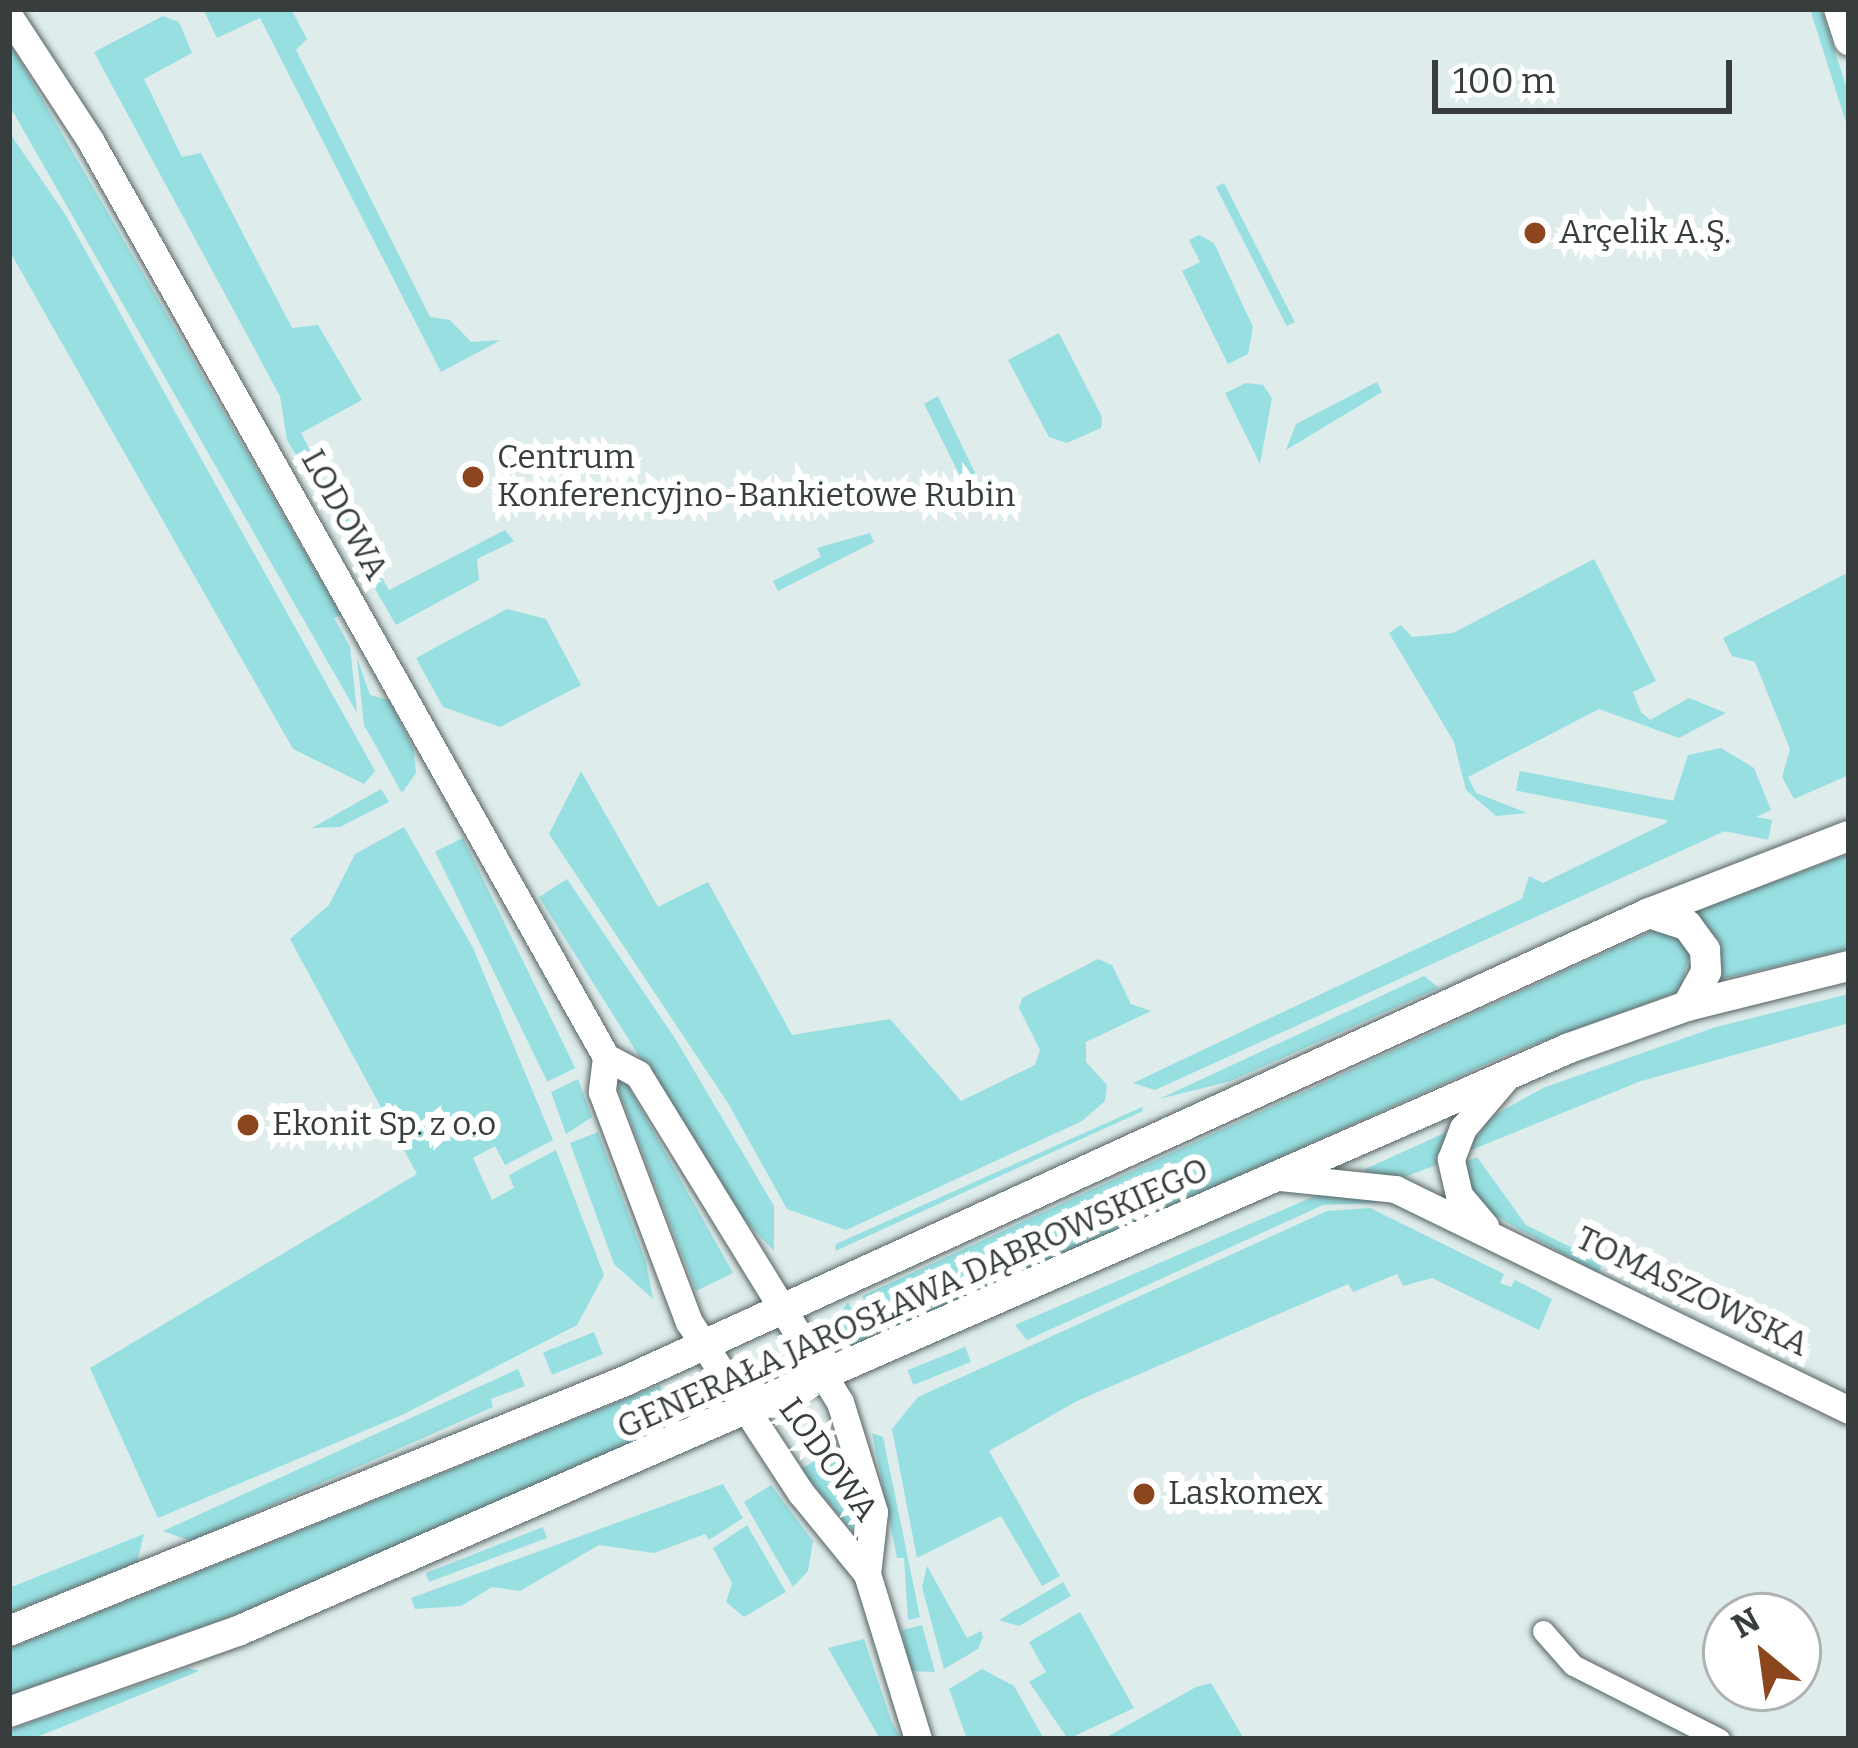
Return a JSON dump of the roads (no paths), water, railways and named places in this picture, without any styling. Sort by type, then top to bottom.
[{"type":"main road","points":[[1839,9],[1849,40]]},
{"type":"main road","name":"GENERAŁA JAROSŁAWA DĄBROWSKIEGO","points":[[9,1631],[702,1346],[1849,824]]},
{"type":"main road","name":"GENERAŁA JAROSŁAWA DĄBROWSKIEGO","points":[[1798,851],[1849,836]]},
{"type":"main road","points":[[1649,913],[1687,925],[1705,950],[1706,972],[1687,1006]]},
{"type":"main road","name":"GENERAŁA JAROSŁAWA DĄBROWSKIEGO","points":[[9,1712],[238,1631],[748,1413],[1509,1073],[1687,1006],[1849,966]]},
{"type":"street","name":"LODOWA","points":[[9,16],[91,140],[606,1057],[638,1074],[846,1415],[874,1512],[867,1574]]},
{"type":"street","name":"LODOWA","points":[[606,1057],[602,1092],[702,1346],[867,1574],[918,1739]]},
{"type":"street","name":"TOMASZOWSKA","points":[[1504,1238],[1464,1203],[1450,1159],[1463,1128],[1509,1073]]},
{"type":"street","name":"TOMASZOWSKA","points":[[1279,1177],[1369,1181],[1504,1238],[1849,1410]]},
{"type":"street","points":[[1543,1631],[1573,1665],[1719,1739]]},
{"type":"place","name":"Arçelik A.Ş.","points":[[1535,233]]},
{"type":"place","name":"Centrum Konferencyjno-Bankietowe Rubin","points":[[473,477]]},
{"type":"place","name":"Ekonit Sp. z o.o","points":[[248,1125]]},
{"type":"place","name":"Laskomex","points":[[1144,1494]]}]
